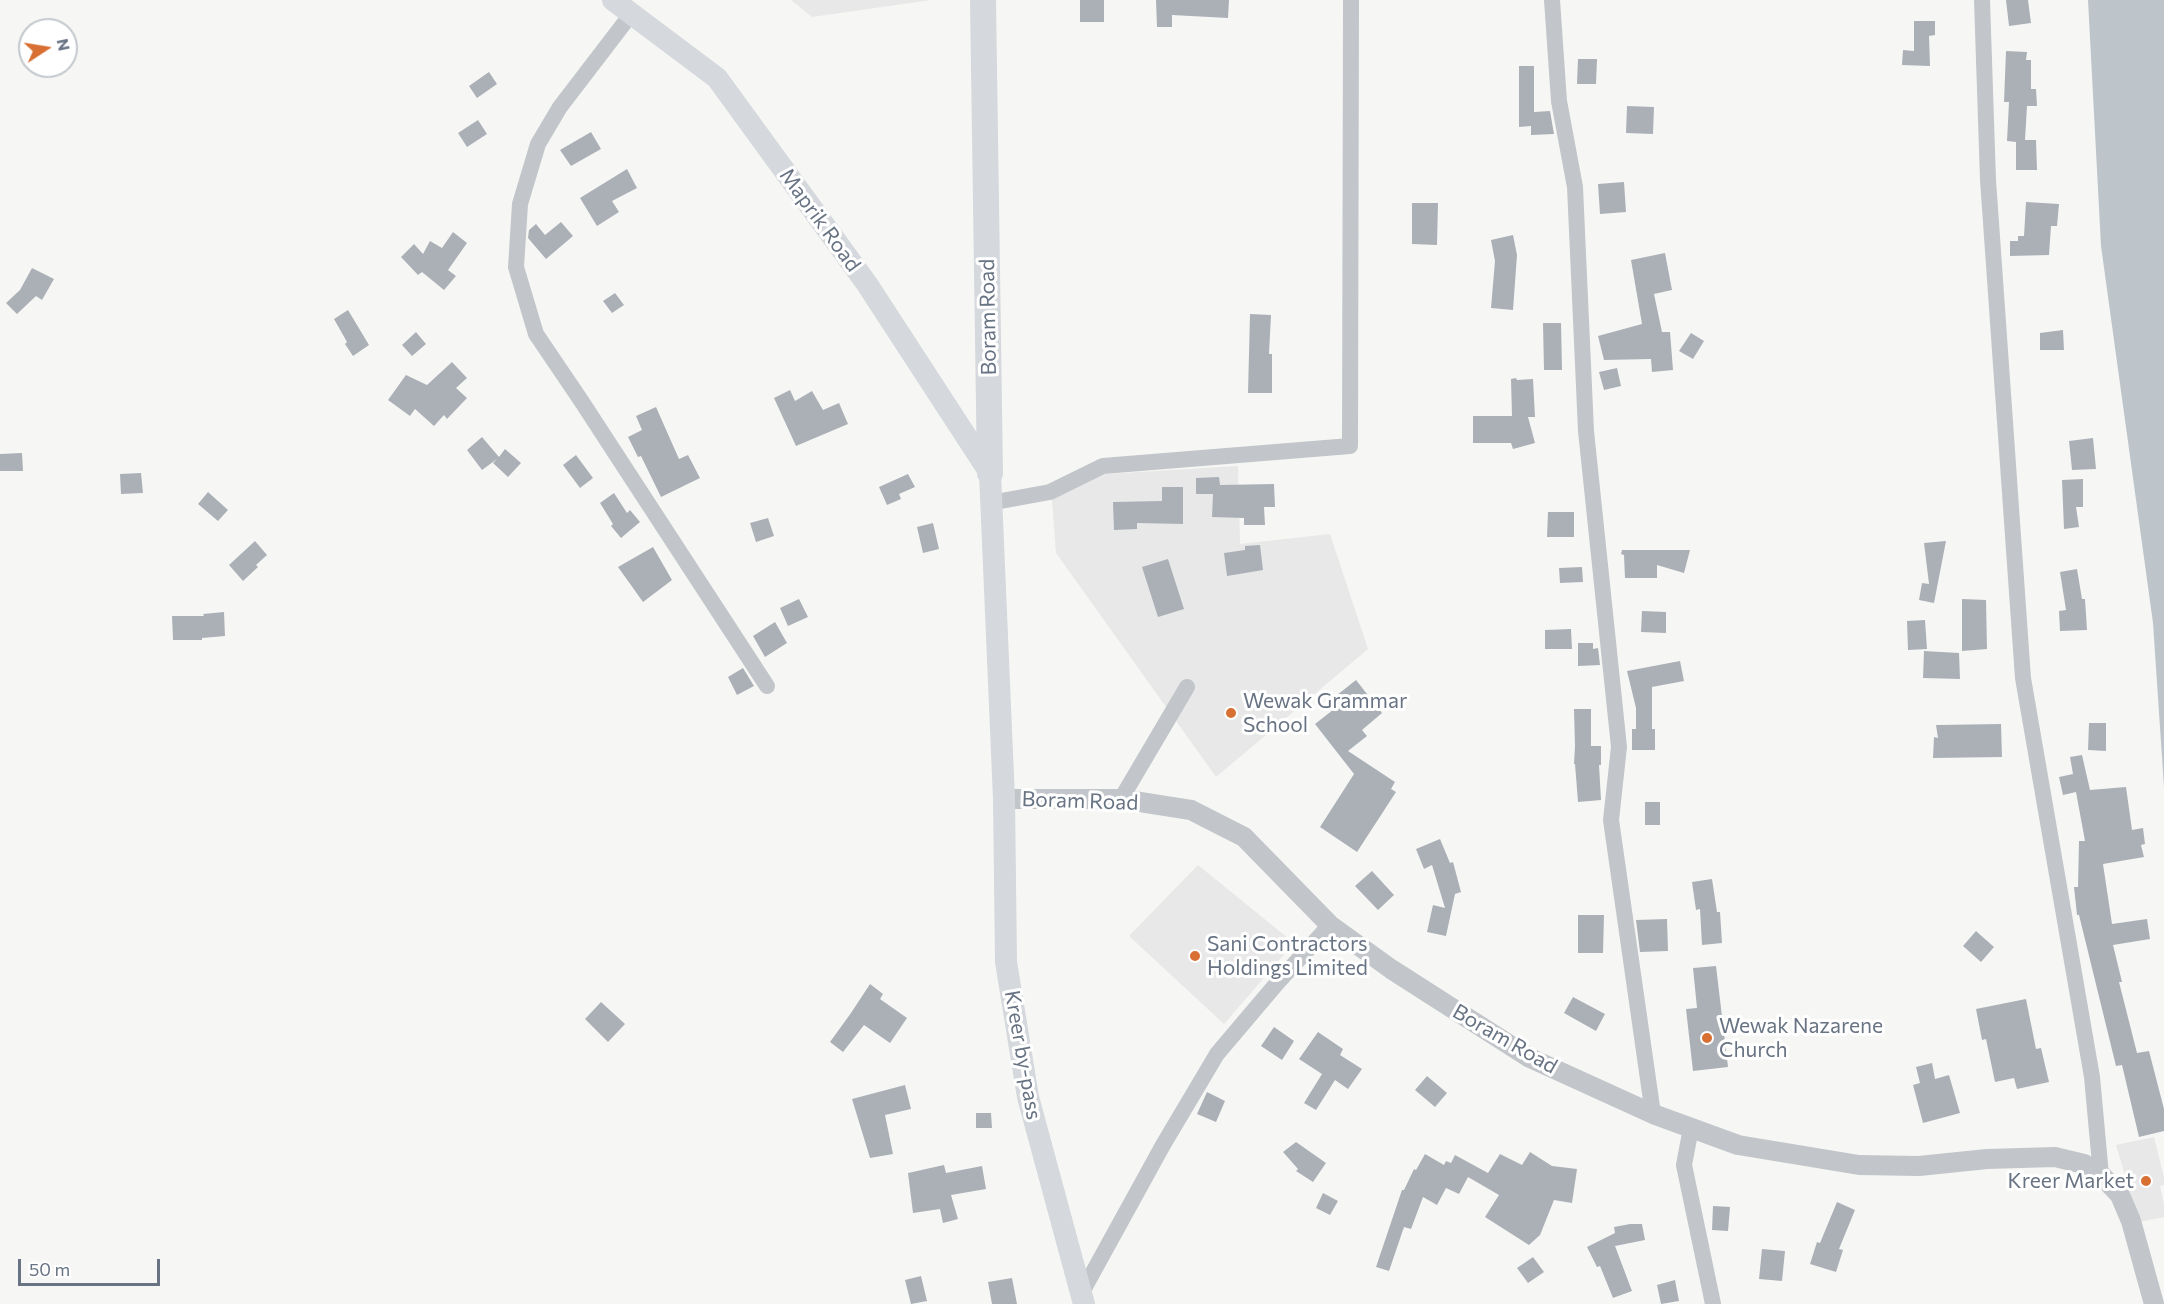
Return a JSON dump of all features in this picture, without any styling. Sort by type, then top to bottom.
[{"type":"main road","name":"Maprik Road","points":[[613,0],[717,78],[867,284],[990,473]]},
{"type":"main road","name":"Boram Road","points":[[983,0],[990,503],[1004,799]]},
{"type":"main road","name":"Kreer by-pass","points":[[1004,799],[1006,962],[1028,1097],[1083,1299]]},
{"type":"street","points":[[990,503],[1050,492],[1103,466],[1350,446],[1351,0]]},
{"type":"street","points":[[1552,0],[1559,101],[1575,187],[1586,431],[1619,747],[1611,820],[1653,1114]]},
{"type":"street","points":[[1982,0],[1988,180],[2023,678],[2092,1077],[2101,1175]]},
{"type":"street","points":[[632,13],[560,107],[538,144],[520,204],[516,267],[536,334],[767,686]]},
{"type":"street","points":[[1121,799],[1187,687]]},
{"type":"street","name":"Boram Road","points":[[1004,799],[1121,799],[1191,810],[1244,837],[1330,924],[1390,969],[1530,1058],[1653,1114],[1738,1145],[1859,1165],[1919,1166],[1987,1159],[2055,1157],[2084,1164],[2101,1175],[2120,1195],[2131,1221],[2154,1304]]},
{"type":"street","points":[[1083,1299],[1163,1145],[1218,1054],[1330,924]]},
{"type":"street","points":[[1691,1128],[1684,1165],[1713,1304]]},
{"type":"shaded area","points":[[791,0],[931,0],[812,17]]},
{"type":"shaded area","points":[[2088,0],[2164,0],[2164,787],[2153,623],[2101,246]]},
{"type":"shaded area","name":"Wewak Grammar School","points":[[1238,466],[1240,544],[1330,534],[1368,649],[1216,777],[1056,553],[1052,500],[1106,474]]},
{"type":"shaded area","name":"Sani Contractors Holdings Limited","points":[[1198,865],[1294,943],[1224,1024],[1129,936]]},
{"type":"shaded area","name":"Kreer Market","points":[[2154,1137],[2164,1178],[2164,1185],[2160,1186],[2164,1217],[2139,1222],[2116,1145]]},
{"type":"building","points":[[1080,0],[1104,0],[1104,22],[1080,22]]},
{"type":"building","points":[[1156,0],[1229,0],[1228,18],[1172,15],[1172,27],[1157,27]]},
{"type":"building","points":[[2006,0],[2028,0],[2031,23],[2009,26]]},
{"type":"building","points":[[1914,21],[1935,21],[1935,35],[1929,36],[1930,66],[1902,65],[1903,50],[1914,51]]},
{"type":"building","points":[[2006,51],[2027,52],[2026,60],[2031,60],[2031,89],[2036,89],[2037,106],[2027,106],[2025,140],[2036,140],[2037,170],[2016,170],[2016,142],[2007,141],[2009,102],[2004,102]]},
{"type":"building","points":[[1578,59],[1597,59],[1596,84],[1577,84]]},
{"type":"building","points":[[1519,66],[1534,66],[1534,112],[1550,111],[1554,134],[1531,135],[1531,126],[1519,127]]},
{"type":"building","points":[[489,72],[497,84],[477,98],[469,86]]},
{"type":"building","points":[[1627,106],[1654,107],[1653,134],[1626,133]]},
{"type":"building","points":[[478,120],[487,134],[467,147],[458,133]]},
{"type":"building","points":[[591,132],[601,149],[571,166],[560,150]]},
{"type":"building","points":[[627,169],[637,188],[612,201],[619,212],[597,226],[580,198]]},
{"type":"building","points":[[1624,182],[1626,212],[1600,214],[1598,184]]},
{"type":"building","points":[[2026,202],[2059,204],[2057,226],[2051,226],[2049,255],[2010,256],[2010,241],[2018,241],[2018,236],[2024,236]]},
{"type":"building","points":[[1412,203],[1438,203],[1437,245],[1412,244]]},
{"type":"building","points":[[561,222],[573,236],[546,259],[528,238],[529,230],[536,224],[545,235]]},
{"type":"building","points":[[453,232],[467,243],[448,270],[456,276],[444,290],[422,272],[418,275],[401,257],[414,244],[423,254],[430,241],[442,248]]},
{"type":"building","points":[[1513,235],[1517,255],[1513,310],[1491,308],[1495,261],[1491,240]]},
{"type":"building","points":[[1665,253],[1672,290],[1654,294],[1662,332],[1670,332],[1673,370],[1652,372],[1651,359],[1604,360],[1598,336],[1642,324],[1631,260]]},
{"type":"building","points":[[32,268],[54,279],[42,300],[36,296],[17,314],[6,303],[20,290]]},
{"type":"building","points":[[615,293],[624,305],[612,313],[603,301]]},
{"type":"building","points":[[348,310],[369,345],[353,356],[334,319]]},
{"type":"building","points":[[1250,314],[1271,315],[1269,354],[1272,354],[1272,393],[1248,393]]},
{"type":"building","points":[[1543,323],[1561,323],[1562,370],[1544,370]]},
{"type":"building","points":[[2063,330],[2064,350],[2040,350],[2040,333]]},
{"type":"building","points":[[416,332],[426,344],[412,356],[402,345]]},
{"type":"building","points":[[1691,333],[1704,341],[1693,359],[1679,351]]},
{"type":"building","points":[[452,362],[467,378],[456,388],[467,398],[447,419],[444,415],[434,426],[415,409],[410,416],[388,400],[406,375],[427,385]]},
{"type":"building","points":[[1617,368],[1621,386],[1604,390],[1599,372]]},
{"type":"building","points":[[1516,378],[1517,380],[1533,379],[1535,417],[1528,417],[1535,443],[1513,449],[1511,443],[1473,443],[1473,416],[1512,416],[1511,379]]},
{"type":"building","points":[[790,390],[795,401],[812,391],[823,410],[839,403],[848,424],[796,446],[774,398]]},
{"type":"building","points":[[656,407],[679,459],[688,455],[700,478],[661,497],[641,456],[638,457],[628,437],[642,430],[636,416]]},
{"type":"building","points":[[482,437],[499,457],[505,449],[521,463],[508,477],[493,463],[497,459],[482,470],[467,450]]},
{"type":"building","points":[[2093,438],[2096,469],[2072,470],[2069,441]]},
{"type":"building","points":[[22,453],[23,471],[0,471],[0,454]]},
{"type":"building","points":[[576,455],[593,478],[580,488],[563,465]]},
{"type":"building","points":[[141,473],[143,493],[121,494],[120,474]]},
{"type":"building","points":[[908,474],[915,487],[899,494],[901,499],[887,505],[879,487]]},
{"type":"building","points":[[1219,477],[1220,485],[1274,484],[1275,507],[1264,507],[1265,525],[1244,525],[1244,518],[1212,517],[1213,494],[1196,494],[1196,478]]},
{"type":"building","points":[[2083,479],[2083,507],[2076,507],[2079,527],[2064,529],[2062,480]]},
{"type":"building","points":[[1162,487],[1183,487],[1183,524],[1137,523],[1137,529],[1114,530],[1113,502],[1162,501]]},
{"type":"building","points":[[208,492],[228,510],[218,521],[198,504]]},
{"type":"building","points":[[614,493],[627,513],[630,510],[640,522],[621,538],[611,526],[613,524],[600,503]]},
{"type":"building","points":[[1548,512],[1574,512],[1574,537],[1547,537]]},
{"type":"building","points":[[768,518],[774,536],[756,542],[750,523]]},
{"type":"building","points":[[933,523],[939,549],[923,553],[917,527]]},
{"type":"building","points":[[255,541],[267,555],[243,581],[229,565]]},
{"type":"building","points":[[1946,541],[1934,603],[1919,600],[1922,583],[1929,584],[1924,543]]},
{"type":"building","points":[[1260,545],[1263,570],[1227,576],[1224,553],[1245,550],[1245,546]]},
{"type":"building","points":[[653,547],[672,580],[643,602],[618,567]]},
{"type":"building","points":[[1622,550],[1690,550],[1684,573],[1657,565],[1657,578],[1625,578]]},
{"type":"building","points":[[1168,559],[1184,609],[1158,617],[1142,567]]},
{"type":"building","points":[[1582,567],[1583,582],[1560,583],[1559,568]]},
{"type":"building","points":[[2077,569],[2082,599],[2085,599],[2087,630],[2060,631],[2059,611],[2066,610],[2060,572]]},
{"type":"building","points":[[799,599],[808,617],[788,626],[780,608]]},
{"type":"building","points":[[1962,599],[1986,600],[1987,649],[1962,651]]},
{"type":"building","points":[[1642,611],[1666,612],[1666,633],[1641,632]]},
{"type":"building","points":[[224,612],[225,636],[202,638],[202,640],[173,640],[172,616],[204,616],[203,614]]},
{"type":"building","points":[[1925,620],[1927,649],[1908,650],[1907,621]]},
{"type":"building","points":[[775,622],[787,643],[765,657],[753,636]]},
{"type":"building","points":[[1571,629],[1572,649],[1545,649],[1545,630]]},
{"type":"building","points":[[1578,643],[1593,643],[1593,649],[1598,648],[1600,665],[1578,666]]},
{"type":"building","points":[[1924,651],[1959,653],[1960,679],[1923,678]]},
{"type":"building","points":[[1680,661],[1684,681],[1652,687],[1652,729],[1655,729],[1655,750],[1632,750],[1632,729],[1636,729],[1636,708],[1627,671]]},
{"type":"building","points":[[743,668],[754,686],[737,695],[728,677]]},
{"type":"building","points":[[1356,680],[1382,713],[1362,730],[1367,736],[1348,751],[1395,782],[1391,789],[1396,792],[1357,852],[1320,827],[1354,774],[1315,724],[1338,706],[1332,699]]},
{"type":"building","points":[[1574,709],[1591,709],[1591,746],[1601,746],[1601,765],[1599,765],[1601,800],[1578,802],[1574,764]]},
{"type":"building","points":[[2089,723],[2106,723],[2106,751],[2088,750]]},
{"type":"building","points":[[2001,724],[2002,757],[1933,758],[1934,737],[1938,738],[1936,725]]},
{"type":"building","points":[[2082,755],[2090,790],[2126,787],[2132,830],[2143,828],[2145,844],[2141,845],[2144,857],[2103,864],[2112,924],[2147,919],[2150,939],[2113,945],[2122,982],[2119,982],[2137,1053],[2149,1051],[2164,1109],[2164,1131],[2139,1137],[2122,1065],[2116,1066],[2079,915],[2077,915],[2074,887],[2078,887],[2079,841],[2085,841],[2076,792],[2063,795],[2059,777],[2073,774],[2070,757]]},
{"type":"building","points":[[1645,802],[1660,802],[1660,825],[1645,825]]},
{"type":"building","points":[[1440,839],[1450,863],[1453,862],[1461,892],[1455,894],[1446,936],[1427,932],[1433,905],[1445,908],[1432,865],[1424,869],[1416,849]]},
{"type":"building","points":[[1372,871],[1394,895],[1378,910],[1355,886]]},
{"type":"building","points":[[1712,879],[1717,912],[1720,912],[1722,943],[1702,945],[1700,909],[1696,910],[1692,882]]},
{"type":"building","points":[[1578,915],[1604,915],[1603,953],[1578,953]]},
{"type":"building","points":[[1667,919],[1668,951],[1640,952],[1636,920]]},
{"type":"building","points":[[1976,931],[1994,947],[1981,962],[1963,946]]},
{"type":"building","name":"Wewak Nazarene Church","points":[[1716,966],[1728,1067],[1693,1071],[1686,1009],[1697,1008],[1693,968]]},
{"type":"building","points":[[870,984],[883,994],[880,999],[907,1018],[890,1043],[864,1025],[843,1052],[830,1042]]},
{"type":"building","points":[[1573,997],[1605,1014],[1596,1031],[1564,1013]]},
{"type":"building","points":[[2026,999],[2036,1049],[2041,1048],[2049,1082],[2017,1089],[2014,1078],[1995,1082],[1986,1039],[1982,1040],[1976,1009]]},
{"type":"building","points":[[601,1002],[625,1024],[608,1042],[585,1019]]},
{"type":"building","points":[[1274,1027],[1294,1041],[1282,1060],[1261,1046]]},
{"type":"building","points":[[1318,1032],[1343,1049],[1340,1055],[1362,1069],[1348,1089],[1335,1080],[1316,1110],[1304,1103],[1322,1074],[1299,1059]]},
{"type":"building","points":[[1932,1063],[1935,1079],[1949,1075],[1960,1113],[1923,1123],[1913,1085],[1920,1083],[1916,1067]]},
{"type":"building","points":[[1427,1076],[1447,1093],[1435,1107],[1415,1090]]},
{"type":"building","points":[[905,1085],[911,1109],[885,1115],[893,1154],[870,1158],[852,1099]]},
{"type":"building","points":[[1207,1092],[1225,1101],[1216,1122],[1197,1114]]},
{"type":"building","points":[[976,1113],[991,1113],[992,1128],[976,1128]]},
{"type":"building","points":[[1296,1142],[1326,1163],[1313,1182],[1296,1171],[1298,1169],[1283,1152]]},
{"type":"building","points":[[1530,1152],[1552,1166],[1577,1169],[1572,1203],[1554,1200],[1540,1235],[1529,1245],[1485,1217],[1499,1195],[1468,1177],[1459,1194],[1446,1188],[1437,1205],[1423,1197],[1411,1229],[1404,1227],[1389,1271],[1376,1267],[1402,1190],[1425,1154],[1444,1165],[1446,1161],[1451,1163],[1455,1155],[1488,1173],[1500,1154],[1522,1165]]},
{"type":"building","points":[[944,1165],[946,1173],[982,1166],[986,1189],[951,1195],[958,1219],[943,1223],[940,1209],[913,1213],[908,1173]]},
{"type":"building","points":[[1323,1193],[1338,1201],[1330,1215],[1316,1208]]},
{"type":"building","points":[[1837,1202],[1855,1210],[1839,1249],[1843,1250],[1836,1272],[1810,1264],[1817,1242],[1820,1243]]},
{"type":"building","points":[[1713,1206],[1730,1207],[1728,1231],[1712,1230]]},
{"type":"building","points":[[1642,1224],[1645,1240],[1615,1246],[1632,1291],[1613,1298],[1600,1266],[1597,1267],[1587,1247],[1615,1233],[1614,1227]]},
{"type":"building","points":[[1762,1249],[1785,1251],[1782,1281],[1759,1279]]},
{"type":"building","points":[[1533,1257],[1544,1272],[1528,1283],[1517,1268]]},
{"type":"building","points":[[921,1276],[927,1301],[911,1304],[905,1280]]},
{"type":"building","points":[[1012,1278],[1017,1304],[992,1304],[988,1282]]},
{"type":"building","points":[[1675,1280],[1679,1301],[1661,1304],[1657,1285]]},
{"type":"place","name":"Wewak Grammar School","points":[[1231,713]]},
{"type":"place","name":"Sani Contractors Holdings Limited","points":[[1195,956]]},
{"type":"place","name":"Wewak Nazarene Church","points":[[1707,1038]]},
{"type":"place","name":"Kreer Market","points":[[2146,1181]]}]
